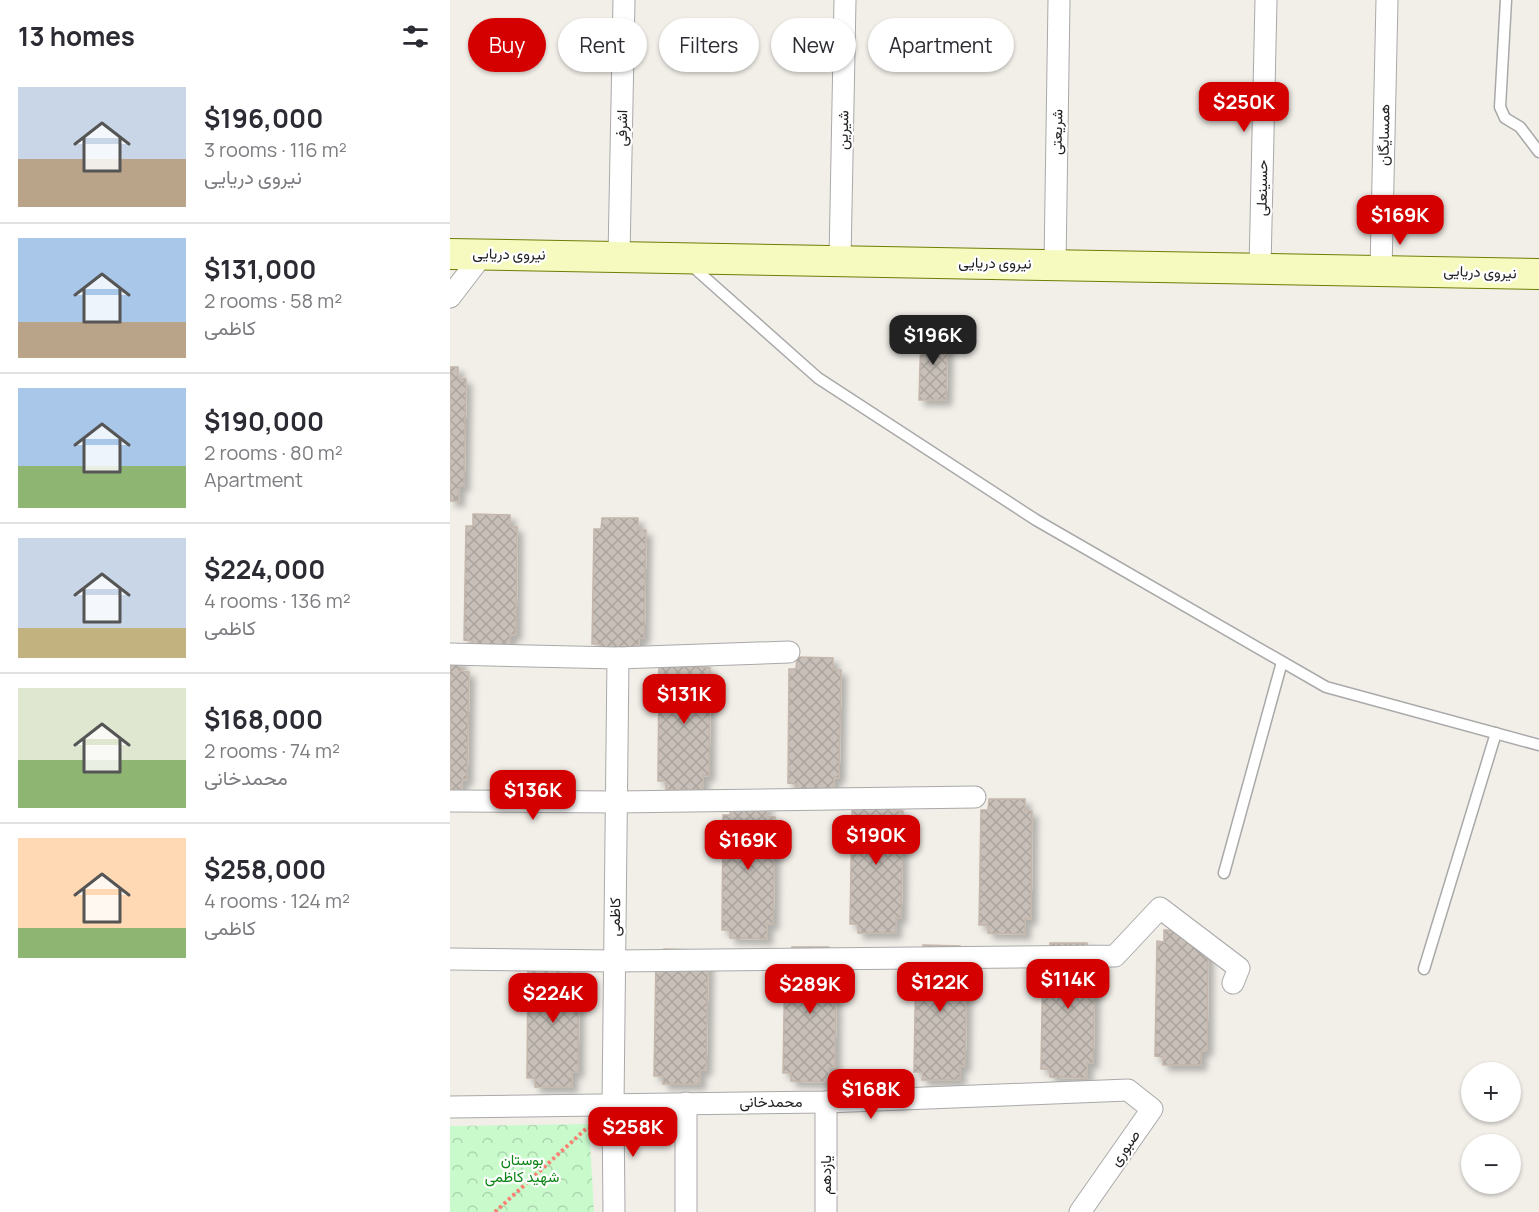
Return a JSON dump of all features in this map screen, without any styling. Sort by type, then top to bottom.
[{"type":"main road","name":"نیروی دریایی","points":[[450,254],[1539,274]]},
{"type":"street","name":"اشرفی","points":[[619,256],[624,0]]},
{"type":"street","name":"شیرین","points":[[840,260],[845,0]]},
{"type":"street","name":"شریعتی","points":[[1055,264],[1059,0]]},
{"type":"street","name":"حسینعلی","points":[[1260,268],[1266,0]]},
{"type":"street","name":"همسایگان","points":[[1381,270],[1387,0]]},
{"type":"street","points":[[450,297],[483,254]]},
{"type":"street","points":[[450,654],[618,658],[789,652]]},
{"type":"street","name":"کاظمی","points":[[614,1212],[614,961],[618,658]]},
{"type":"street","points":[[450,801],[617,802],[975,797]]},
{"type":"street","points":[[450,959],[614,961],[1115,956],[1160,908],[1239,968],[1233,983]]},
{"type":"street","name":"محمدخانی","points":[[450,1107],[826,1102],[1128,1090]]},
{"type":"street","name":"صبوری","points":[[1080,1212],[1152,1109],[1128,1090]]},
{"type":"street","name":"یازدهم","points":[[826,1102],[826,1212]]},
{"type":"street","points":[[686,1103],[686,1212]]},
{"type":"lane","points":[[1506,0],[1500,106],[1505,118],[1520,127],[1539,152]]},
{"type":"lane","points":[[683,257],[818,378],[1036,520],[1282,662],[1326,687],[1539,745]]},
{"type":"lane","points":[[1224,873],[1282,662]]},
{"type":"lane","points":[[1424,969],[1496,733]]},
{"type":"path","points":[[495,1212],[613,1105]]},
{"type":"green space","name":"بوستان شهید کاظمی","points":[[589,1124],[594,1212],[450,1212],[450,1126]]},
{"type":"building","points":[[921,331],[948,332],[946,400],[919,400]]},
{"type":"building","points":[[450,367],[458,367],[458,378],[466,379],[464,486],[459,486],[459,501],[450,501]]},
{"type":"building","points":[[473,514],[510,515],[510,527],[517,527],[516,634],[510,635],[510,650],[472,649],[472,641],[464,640],[466,526],[473,526]]},
{"type":"building","points":[[602,518],[638,518],[638,530],[646,530],[644,638],[639,638],[638,653],[601,652],[601,644],[592,644],[594,529],[601,529]]},
{"type":"building","points":[[703,656],[702,667],[710,668],[709,776],[703,775],[703,790],[666,790],[666,781],[658,781],[659,667]]},
{"type":"building","points":[[797,657],[833,658],[833,670],[841,670],[839,778],[834,777],[833,792],[796,792],[796,784],[788,783],[789,669],[796,669]]},
{"type":"building","points":[[450,660],[461,660],[461,671],[469,672],[467,780],[462,779],[461,794],[450,794]]},
{"type":"building","points":[[859,798],[896,799],[895,810],[903,811],[901,918],[896,918],[896,933],[858,933],[858,924],[850,924],[852,810],[859,810]]},
{"type":"building","points":[[989,799],[1025,799],[1025,811],[1032,811],[1031,919],[1025,919],[1025,934],[988,933],[988,925],[979,925],[981,810],[988,810]]},
{"type":"building","points":[[731,804],[767,805],[767,816],[775,817],[773,924],[767,924],[767,939],[730,938],[730,930],[722,930],[723,815],[730,815]]},
{"type":"building","points":[[1164,930],[1201,931],[1208,943],[1207,1050],[1201,1051],[1201,1065],[1163,1065],[1163,1057],[1155,1056],[1157,941],[1164,942]]},
{"type":"building","points":[[1050,943],[1087,943],[1087,955],[1095,955],[1093,1063],[1087,1063],[1087,1078],[1050,1077],[1050,1069],[1041,1069],[1043,954],[1050,954]]},
{"type":"building","points":[[923,945],[960,946],[959,958],[967,958],[965,1066],[960,1065],[960,1080],[922,1080],[923,1072],[914,1072],[916,957],[923,957]]},
{"type":"building","points":[[792,947],[829,947],[829,959],[836,959],[835,1067],[829,1067],[829,1082],[791,1081],[791,1073],[783,1073],[785,958],[792,958]]},
{"type":"building","points":[[664,949],[700,950],[708,962],[706,1070],[700,1070],[700,1084],[663,1084],[663,1076],[654,1076],[656,961],[663,961]]},
{"type":"building","points":[[528,963],[579,964],[578,1072],[572,1072],[572,1087],[535,1087],[535,1078],[527,1078]]}]
